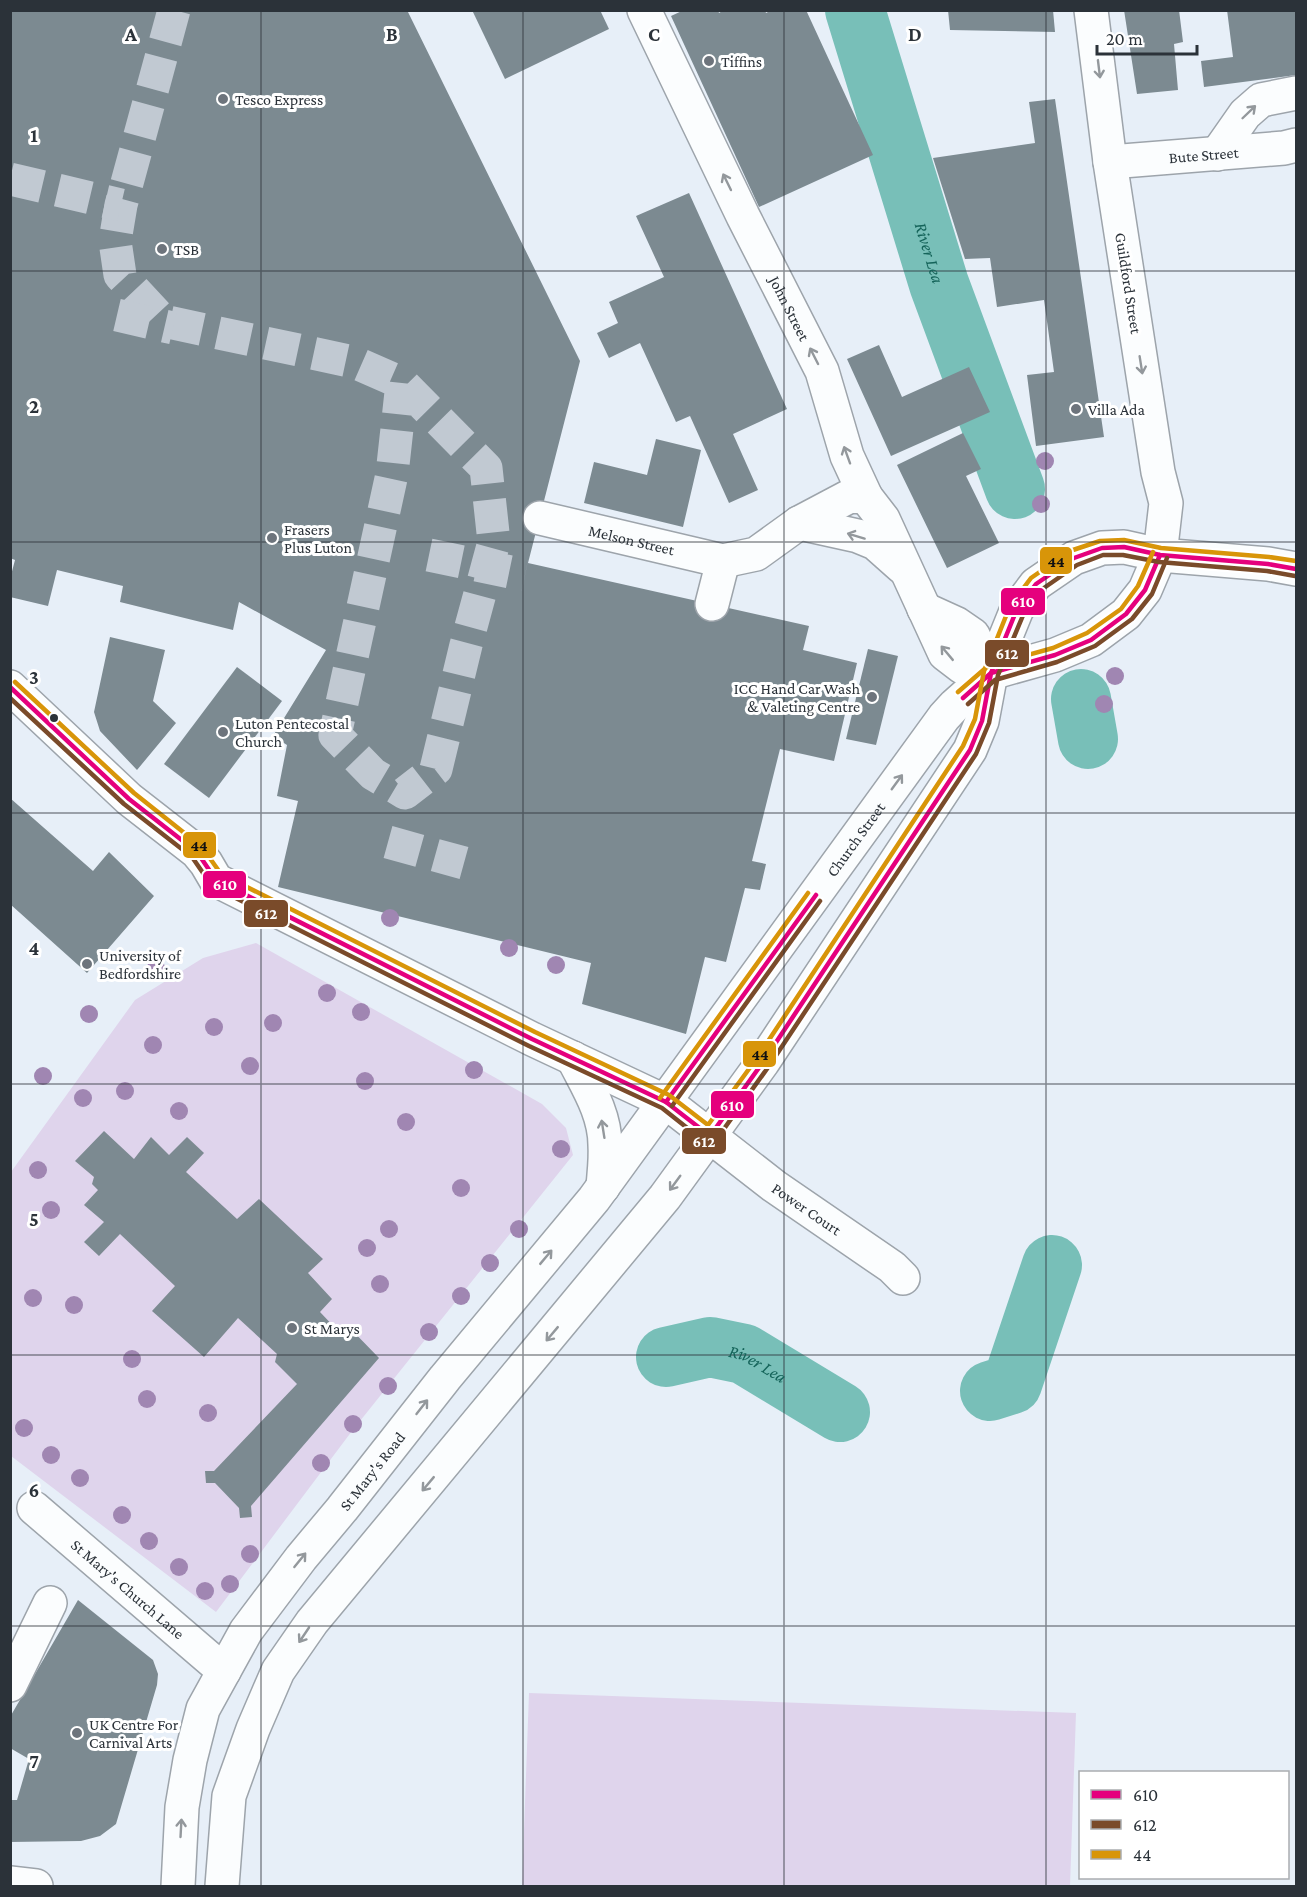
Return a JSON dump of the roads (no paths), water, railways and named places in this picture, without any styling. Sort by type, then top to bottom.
[{"type":"street","name":"John Street","points":[[644,10],[743,216],[822,371],[847,456],[866,497],[883,519],[924,609],[973,634],[991,673]]},
{"type":"street","name":"Guildford Street","points":[[1091,10],[1110,162],[1158,472],[1166,503],[1160,555]]},
{"type":"street","points":[[1217,154],[1245,114],[1261,100],[1296,93]]},
{"type":"street","name":"Bute Street","points":[[1110,162],[1284,148],[1296,145]]},
{"type":"street","name":"Melson Street","points":[[540,518],[723,561],[756,554],[799,523],[850,496],[866,497]]},
{"type":"street","points":[[799,523],[858,536],[875,543],[904,568]]},
{"type":"street","name":"Church Street","points":[[710,1136],[763,1062],[970,750],[982,721],[991,673],[1017,609],[1036,584],[1074,558],[1102,548],[1124,547],[1160,555],[1268,564],[1296,569]]},
{"type":"street","name":"Church Street","points":[[666,1102],[954,705],[991,673],[1055,655],[1091,640],[1126,614],[1145,590],[1160,555]]},
{"type":"street","points":[[712,604],[723,561]]},
{"type":"street","points":[[10,687],[129,799],[197,852],[206,862],[216,880],[666,1102],[710,1136],[665,1197],[312,1622],[279,1671],[253,1730],[229,1796],[222,1887]]},
{"type":"street","points":[[573,1058],[594,1097],[601,1116],[606,1144],[603,1187]]},
{"type":"street","name":"St Mary's Road","points":[[178,1887],[182,1807],[190,1760],[203,1709],[246,1630],[445,1378],[603,1187],[666,1102]]},
{"type":"street","name":"Power Court","points":[[710,1136],[774,1186],[892,1267],[903,1278]]},
{"type":"street","name":"St Mary's Church Lane","points":[[34,1508],[224,1671]]},
{"type":"street","points":[[10,1685],[51,1603]]},
{"type":"street","points":[[10,1883],[36,1887]]},
{"type":"waterway","name":"River Lea","points":[[855,10],[939,284],[1015,489]]},
{"type":"waterway","name":"River Lea","points":[[1081,699],[1088,739]]},
{"type":"waterway","name":"River Lea","points":[[990,1391],[1012,1384],[1052,1265]]},
{"type":"waterway","name":"River Lea","points":[[666,1357],[710,1347],[744,1354],[840,1412]]},
{"type":"tunnel","points":[[174,10],[121,205],[115,241],[120,275],[163,321],[354,362],[402,383],[486,468],[494,542],[436,769],[405,793],[373,774],[335,735],[392,474],[402,383]]},
{"type":"tunnel","points":[[10,179],[121,205]]},
{"type":"tunnel","points":[[117,315],[173,328]]},
{"type":"tunnel","points":[[429,555],[525,575]]},
{"type":"tunnel","points":[[388,842],[464,863]]},
{"type":"place","name":"Tiffins","points":[[709,61]]},
{"type":"place","name":"Tesco Express","points":[[223,99]]},
{"type":"place","name":"TSB","points":[[162,249]]},
{"type":"place","name":"Villa Ada","points":[[1076,409]]},
{"type":"place","name":"Frasers Plus Luton","points":[[272,538]]},
{"type":"place","name":"ICC Hand Car Wash & Valeting Centre","points":[[872,697]]},
{"type":"place","name":"Luton Pentecostal Church","points":[[223,732]]},
{"type":"place","name":"University of Bedfordshire","points":[[87,964]]},
{"type":"place","name":"St Marys","points":[[292,1328]]},
{"type":"place","name":"UK Centre For Carnival Arts","points":[[77,1733]]}]
